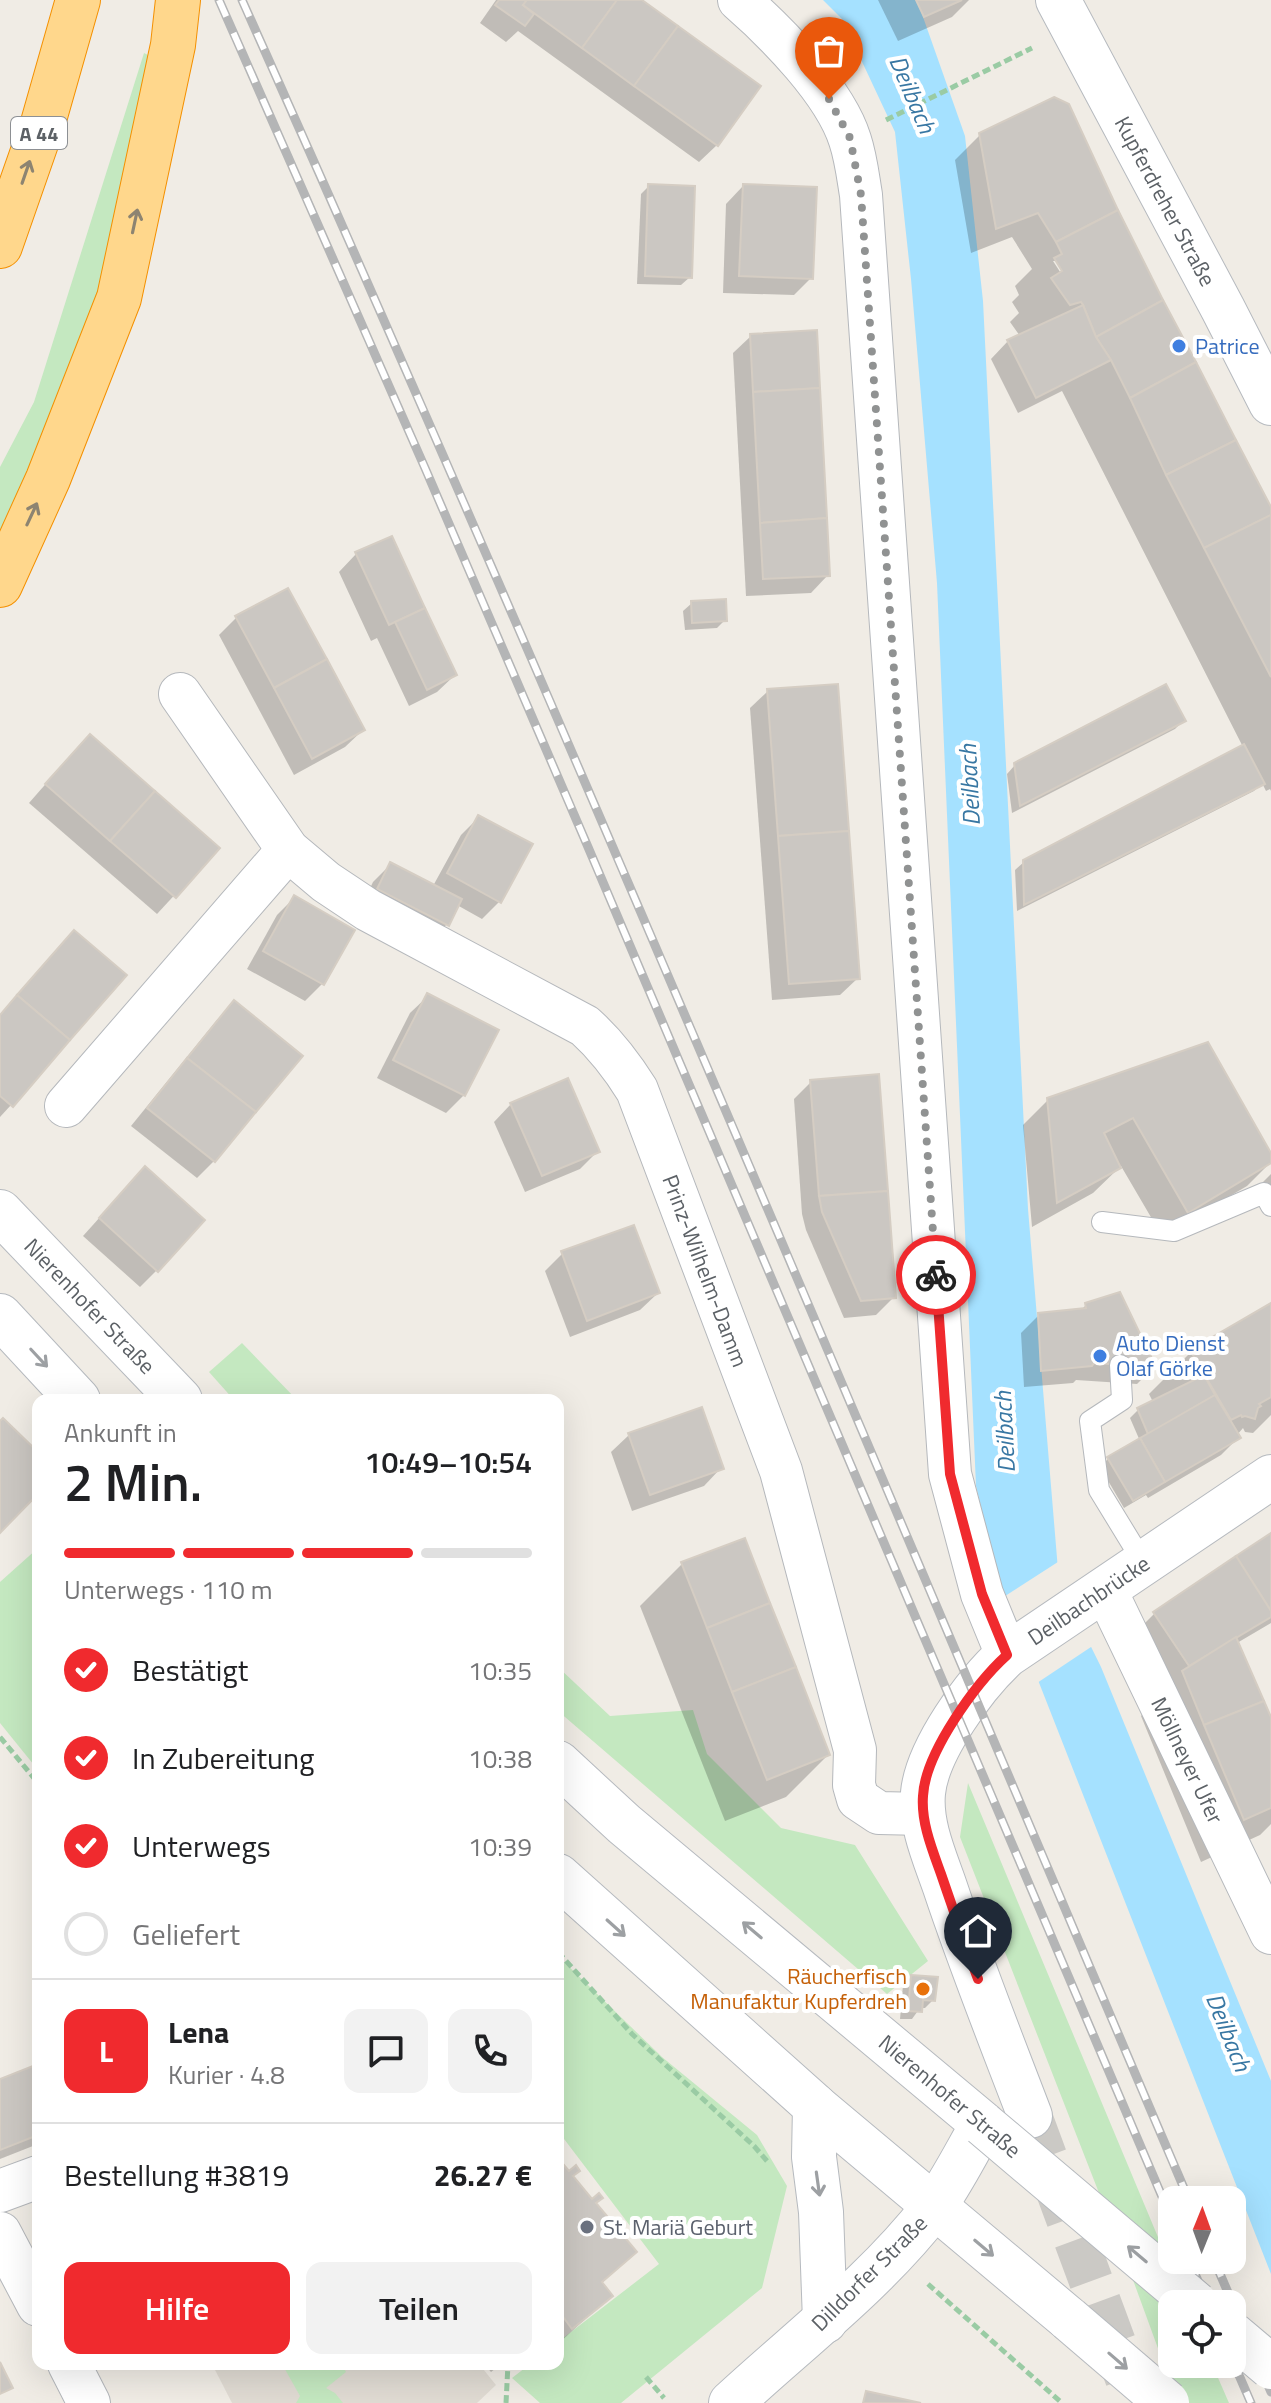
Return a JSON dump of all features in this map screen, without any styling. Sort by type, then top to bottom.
[{"type":"highway","points":[[0,585],[48,479],[119,298],[173,45],[178,0]]},
{"type":"highway","name":"A 44","points":[[0,246],[43,123],[76,9]]},
{"type":"main road","name":"Kupferdreher Straße","points":[[1066,14],[1271,403]]},
{"type":"main road","name":"Nierenhofer Straße","points":[[0,1212],[174,1394]]},
{"type":"main road","points":[[0,1316],[72,1394]]},
{"type":"main road","name":"Deilbachbrücke","points":[[928,1830],[922,1798],[924,1785],[957,1714],[990,1670],[1009,1653],[1271,1477]]},
{"type":"main road","name":"Nierenhofer Straße","points":[[564,1769],[624,1824],[1179,2290]]},
{"type":"main road","points":[[928,1830],[957,1923],[1030,2116]]},
{"type":"main road","points":[[564,1881],[815,2106],[1167,2403]]},
{"type":"main road","points":[[815,2106],[814,2157],[821,2212],[825,2321]]},
{"type":"main road","name":"Dilldorfer Straße","points":[[731,2403],[825,2321],[894,2253],[934,2206],[983,2124]]},
{"type":"main road","points":[[1246,2346],[1271,2367]]},
{"type":"street","points":[[739,0],[763,21],[829,99],[850,138],[861,195],[950,1474],[982,1594],[1009,1653]]},
{"type":"street","name":"Prinz-Wilhelm-Damm","points":[[180,694],[288,850],[326,882],[368,910],[585,1026],[603,1043],[637,1090],[781,1471],[855,1750],[854,1785],[858,1799],[879,1813],[928,1830]]},
{"type":"street","points":[[66,1106],[288,850]]},
{"type":"street","name":"Möllneyer Ufer","points":[[1093,1596],[1271,1933]]},
{"type":"street","points":[[0,2191],[32,2179]]},
{"type":"street","points":[[0,2233],[32,2294]]},
{"type":"street","points":[[72,2370],[89,2403]]},
{"type":"lane","points":[[1102,1222],[1174,1231],[1264,1193],[1271,1206]]},
{"type":"lane","points":[[1120,1365],[1122,1400],[1090,1421],[1099,1490],[1143,1562]]},
{"type":"path","points":[[876,125],[962,83],[1066,14]]},
{"type":"path","points":[[0,1737],[32,1776]]},
{"type":"path","points":[[564,1959],[632,2034],[774,2168]]},
{"type":"path","points":[[894,2253],[1062,2403]]},
{"type":"path","points":[[506,2403],[508,2370]]},
{"type":"path","points":[[646,2377],[664,2398]]},
{"type":"shaded area","points":[[215,2370],[484,2370],[496,2385],[477,2403],[232,2403]]},
{"type":"green space","points":[[144,53],[152,57],[144,115],[97,293],[59,411],[0,543],[0,467],[34,402]]},
{"type":"green space","points":[[242,1343],[291,1394],[229,1394],[209,1372]]},
{"type":"green space","points":[[32,1553],[32,1763],[0,1723],[0,1582]]},
{"type":"green space","points":[[564,1673],[610,1716],[693,1710],[707,1754],[781,1828],[855,1845],[928,1961],[887,1994],[564,1716]]},
{"type":"green space","points":[[968,1783],[1158,2237],[1158,2274],[1173,2274],[1180,2290],[1158,2290],[1158,2348],[1133,2280],[960,1837]]},
{"type":"green space","points":[[564,1962],[662,2057],[757,2135],[787,2186],[762,2288],[621,2403],[540,2403],[512,2378],[522,2370],[564,2370],[564,2337],[659,2264],[564,2139]]},
{"type":"green space","points":[[285,2370],[345,2370],[326,2388],[343,2403],[296,2403],[300,2396]]},
{"type":"green space","points":[[1169,2378],[1218,2378],[1229,2403],[1178,2403]]},
{"type":"water","name":"Deilbach","points":[[823,0],[917,0],[965,136],[983,301],[1028,1209],[1059,1582],[1101,1667],[1271,2081],[1271,2274],[1246,2210],[1246,2186],[1236,2186],[998,1578],[976,1486],[937,583],[911,279],[895,132],[842,19]]},
{"type":"pier","points":[[1061,1560],[1063,1581],[1094,1645],[1037,1683],[1002,1598]]},
{"type":"building","points":[[499,0],[527,0],[523,5],[534,14],[525,26],[495,5]]},
{"type":"building","points":[[527,0],[617,0],[582,48],[523,5]]},
{"type":"building","points":[[617,0],[642,0],[678,26],[634,86],[582,48]]},
{"type":"building","points":[[916,0],[962,0],[924,17]]},
{"type":"building","points":[[678,26],[761,86],[718,146],[634,86]]},
{"type":"building","points":[[1054,97],[1069,104],[1118,210],[1056,242],[1038,213],[996,229],[979,133]]},
{"type":"building","points":[[648,184],[695,186],[692,278],[645,276]]},
{"type":"building","points":[[743,184],[817,187],[813,279],[739,276]]},
{"type":"building","points":[[1118,210],[1163,300],[1096,337],[1081,302],[1070,305],[1051,278],[1062,271],[1054,258],[1062,254],[1056,242]]},
{"type":"building","points":[[1163,300],[1196,362],[1130,398],[1096,337]]},
{"type":"building","points":[[1083,305],[1096,337],[1111,360],[1036,398],[1007,340]]},
{"type":"building","points":[[817,330],[820,388],[753,392],[750,334]]},
{"type":"building","points":[[1196,362],[1236,440],[1166,475],[1130,398]]},
{"type":"building","points":[[820,388],[827,518],[760,523],[753,392]]},
{"type":"building","points":[[1236,440],[1271,507],[1271,515],[1204,548],[1166,475]]},
{"type":"building","points":[[1271,515],[1271,677],[1204,548]]},
{"type":"building","points":[[827,518],[830,576],[763,579],[760,523]]},
{"type":"building","points":[[392,536],[425,608],[389,625],[355,552]]},
{"type":"building","points":[[288,588],[327,659],[274,688],[235,616]]},
{"type":"building","points":[[726,599],[727,621],[692,623],[691,601]]},
{"type":"building","points":[[425,608],[457,675],[427,690],[395,622]]},
{"type":"building","points":[[327,659],[365,730],[312,759],[274,688]]},
{"type":"building","points":[[838,684],[849,831],[778,836],[767,689]]},
{"type":"building","points":[[1166,684],[1186,721],[1020,806],[1014,763]]},
{"type":"building","points":[[90,734],[155,791],[110,841],[45,784]]},
{"type":"building","points":[[1244,744],[1265,784],[1024,905],[1023,860]]},
{"type":"building","points":[[155,791],[220,848],[176,898],[110,841]]},
{"type":"building","points":[[478,815],[533,844],[501,903],[447,873]]},
{"type":"building","points":[[849,831],[860,979],[789,984],[778,836]]},
{"type":"building","points":[[390,862],[462,899],[449,926],[377,889]]},
{"type":"building","points":[[294,895],[355,930],[324,985],[263,951]]},
{"type":"building","points":[[74,930],[127,975],[70,1040],[17,995]]},
{"type":"building","points":[[427,993],[499,1030],[465,1096],[393,1060]]},
{"type":"building","points":[[17,995],[70,1040],[13,1107],[0,1096],[0,1015]]},
{"type":"building","points":[[234,1000],[303,1056],[256,1112],[187,1058]]},
{"type":"building","points":[[1208,1042],[1271,1153],[1271,1163],[1188,1213],[1133,1118],[1104,1133],[1121,1168],[1057,1203],[1047,1098]]},
{"type":"building","points":[[187,1058],[256,1112],[215,1162],[147,1108]]},
{"type":"building","points":[[879,1074],[888,1191],[819,1196],[810,1080]]},
{"type":"building","points":[[568,1078],[600,1152],[542,1176],[510,1103]]},
{"type":"building","points":[[145,1166],[205,1220],[158,1272],[99,1218]]},
{"type":"building","points":[[888,1191],[896,1298],[861,1301],[822,1212],[819,1196]]},
{"type":"building","points":[[634,1225],[660,1293],[587,1321],[561,1251]]},
{"type":"building","points":[[1120,1292],[1156,1367],[1094,1363],[1092,1366],[1041,1371],[1038,1313],[1086,1308],[1085,1303]]},
{"type":"building","points":[[1271,1303],[1271,1397],[1259,1404],[1261,1406],[1255,1419],[1241,1415],[1231,1420],[1190,1350]]},
{"type":"building","points":[[1204,1375],[1215,1395],[1148,1434],[1137,1408]]},
{"type":"building","points":[[1215,1395],[1241,1438],[1165,1482],[1140,1438]]},
{"type":"building","points":[[702,1407],[724,1469],[650,1495],[628,1433]]},
{"type":"building","points":[[3,1418],[32,1446],[32,1500],[0,1533],[0,1421]]},
{"type":"building","points":[[1140,1438],[1165,1482],[1133,1501],[1107,1457]]},
{"type":"building","points":[[1271,1533],[1271,1611],[1236,1556]]},
{"type":"building","points":[[745,1538],[770,1603],[707,1628],[681,1562]]},
{"type":"building","points":[[1236,1556],[1271,1611],[1271,1617],[1189,1666],[1153,1612]]},
{"type":"building","points":[[770,1603],[796,1667],[732,1692],[707,1628]]},
{"type":"building","points":[[1236,1637],[1264,1701],[1204,1725],[1182,1671]]},
{"type":"building","points":[[796,1667],[830,1755],[767,1780],[732,1692]]},
{"type":"building","points":[[1264,1701],[1271,1717],[1271,1808],[1244,1820],[1204,1725]]},
{"type":"building","name":"Räucherfisch Manufaktur Kupferdreh","points":[[911,1975],[938,1977],[935,2001],[923,2000],[922,2012],[908,2011]]},
{"type":"building","points":[[32,2066],[32,2137],[0,2150],[0,2079]]},
{"type":"building","name":"St. Mariä Geburt","points":[[564,2165],[569,2171],[576,2165],[580,2171],[573,2176],[592,2199],[599,2193],[603,2198],[596,2203],[637,2252],[602,2282],[613,2296],[572,2329],[564,2318]]},
{"type":"building","points":[[0,2362],[13,2388],[0,2394]]},
{"type":"building","points":[[866,2391],[921,2403],[863,2403]]},
{"type":"tunnel","points":[[1030,2116],[1127,2378]]},
{"type":"railway","points":[[219,0],[588,847],[1158,2187]]},
{"type":"railway","points":[[242,0],[602,823],[1183,2186]]},
{"type":"railway","points":[[1195,2274],[1202,2290]]},
{"type":"railway","points":[[1220,2274],[1271,2392]]},
{"type":"railway","points":[[1240,2378],[1251,2403]]},
{"type":"way so far","points":[[829,99],[850,138],[861,195],[936,1275]]},
{"type":"place","name":"Patrice","points":[[1179,346]]},
{"type":"place","name":"Auto Dienst Olaf Görke","points":[[1100,1356]]},
{"type":"place","name":"Räucherfisch Manufaktur Kupferdreh","points":[[923,1989]]},
{"type":"place","name":"St. Mariä Geburt","points":[[587,2227]]},
{"type":"route","points":[[936,1275],[950,1474],[982,1594],[1007,1655],[990,1670],[957,1714],[939,1748],[922,1798],[924,1822],[931,1846],[978,1979]]}]
